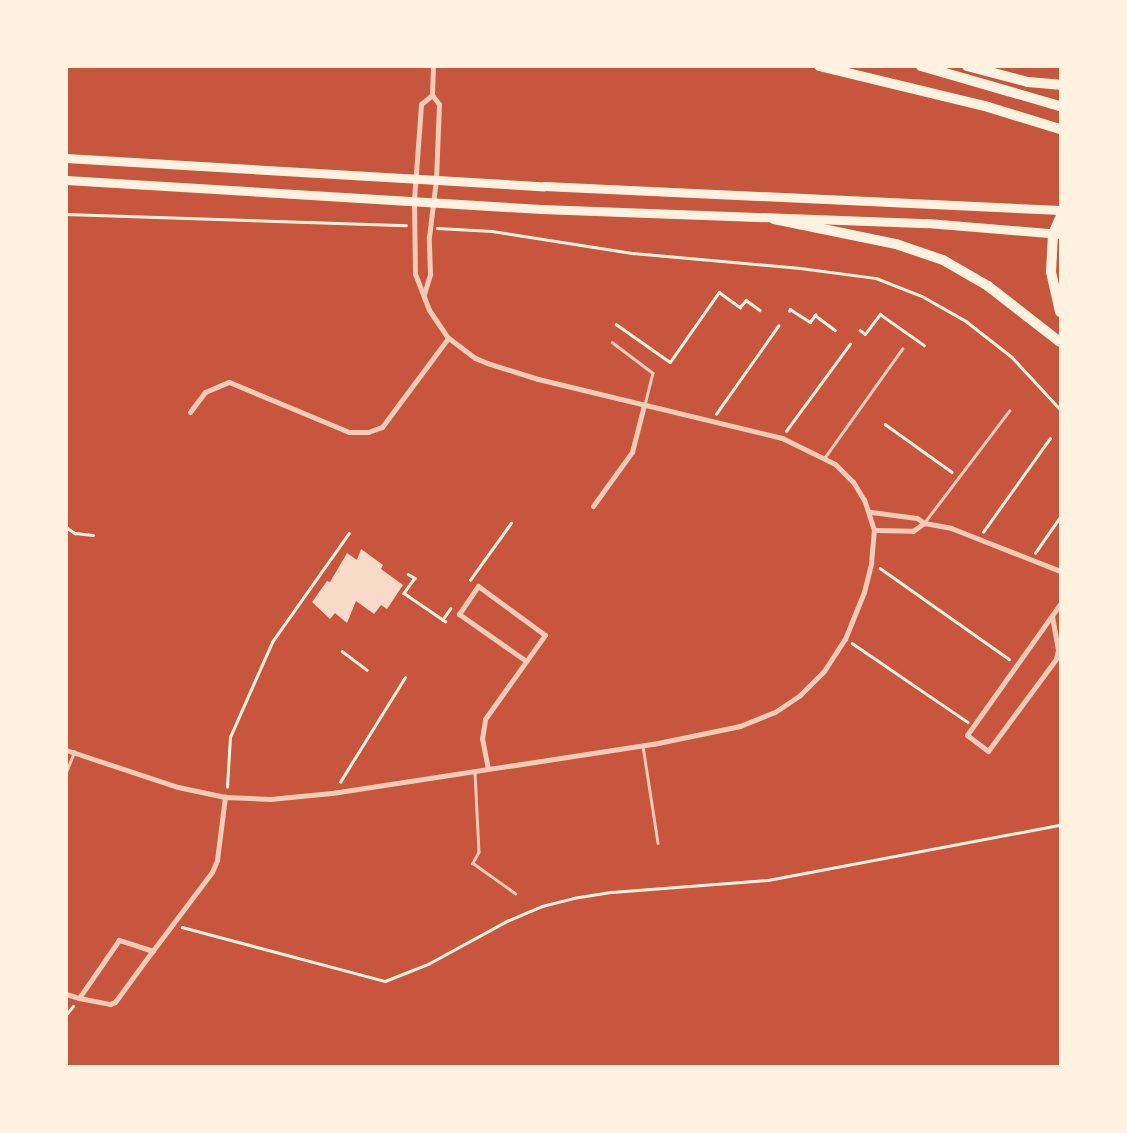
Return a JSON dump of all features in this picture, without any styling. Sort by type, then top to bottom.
[{"type":"highway","points":[[819,66],[977,104],[1060,130]]},
{"type":"highway","points":[[921,66],[1060,106]]},
{"type":"highway","points":[[967,66],[1028,82],[1060,85]]},
{"type":"highway","points":[[1060,218],[1051,272],[1060,312]]},
{"type":"highway","points":[[775,219],[895,244],[943,260],[988,286],[1060,342]]},
{"type":"main road","points":[[66,158],[1060,210]]},
{"type":"main road","points":[[66,180],[775,219],[928,223],[1056,234]]},
{"type":"street","points":[[424,294],[430,274],[430,228],[436,179],[439,104],[432,95],[433,66]]},
{"type":"street","points":[[66,750],[178,787],[225,797],[270,799],[307,796],[643,746],[721,731],[775,712],[814,682],[845,639],[859,607],[871,563],[874,530],[871,512],[847,475],[825,457],[782,438],[538,380],[475,358],[448,338],[429,310],[415,274],[414,200],[421,104],[432,95]]},
{"type":"street","points":[[190,412],[205,392],[229,382],[349,432],[368,432],[382,427],[448,338]]},
{"type":"street","points":[[593,506],[632,452],[644,405]]},
{"type":"street","points":[[871,512],[916,517],[924,523],[979,537],[1060,571]]},
{"type":"street","points":[[874,530],[913,531],[924,523]]},
{"type":"street","points":[[488,769],[481,729],[545,635],[478,586],[459,614],[526,662]]},
{"type":"street","points":[[1052,616],[1058,650],[1056,659],[989,751],[967,735],[1060,604]]},
{"type":"street","points":[[66,994],[110,1004],[115,1002],[217,860],[225,797]]},
{"type":"street","points":[[79,998],[119,940],[153,951]]},
{"type":"lane","points":[[612,342],[653,373],[644,405]]},
{"type":"lane","points":[[825,457],[902,349]]},
{"type":"lane","points":[[924,523],[957,476],[1009,411]]},
{"type":"lane","points":[[643,746],[658,843]]},
{"type":"lane","points":[[66,772],[74,752]]},
{"type":"lane","points":[[475,771],[479,852],[473,863],[515,893]]},
{"type":"path","points":[[66,214],[414,226]]},
{"type":"path","points":[[430,228],[492,231],[633,253],[800,268],[876,278],[922,296],[966,321],[1012,357],[1060,409]]},
{"type":"path","points":[[616,324],[670,362],[719,292],[740,307],[746,300],[760,310]]},
{"type":"path","points":[[789,311],[790,309],[810,322],[815,316],[835,330]]},
{"type":"path","points":[[860,330],[865,334],[880,314],[923,345]]},
{"type":"path","points":[[712,420],[778,326]]},
{"type":"path","points":[[782,438],[850,344]]},
{"type":"path","points":[[886,424],[957,476]]},
{"type":"path","points":[[979,537],[1050,438]]},
{"type":"path","points":[[1031,559],[1060,517]]},
{"type":"path","points":[[465,588],[511,523]]},
{"type":"path","points":[[66,527],[75,533],[93,535]]},
{"type":"path","points":[[225,797],[230,737],[272,642],[349,533]]},
{"type":"path","points":[[871,563],[1017,665]]},
{"type":"path","points":[[408,574],[415,578],[404,593],[444,620],[457,599]]},
{"type":"path","points":[[845,639],[974,725]]},
{"type":"path","points":[[342,651],[367,670]]},
{"type":"path","points":[[338,785],[405,677]]},
{"type":"path","points":[[172,925],[385,981],[428,964],[507,921],[542,906],[573,898],[611,892],[781,878],[1060,825]]},
{"type":"building","points":[[361,549],[383,565],[381,569],[403,585],[387,609],[381,605],[374,614],[356,601],[347,623],[335,613],[330,619],[312,602],[327,581],[330,582],[347,553],[357,560]]}]
